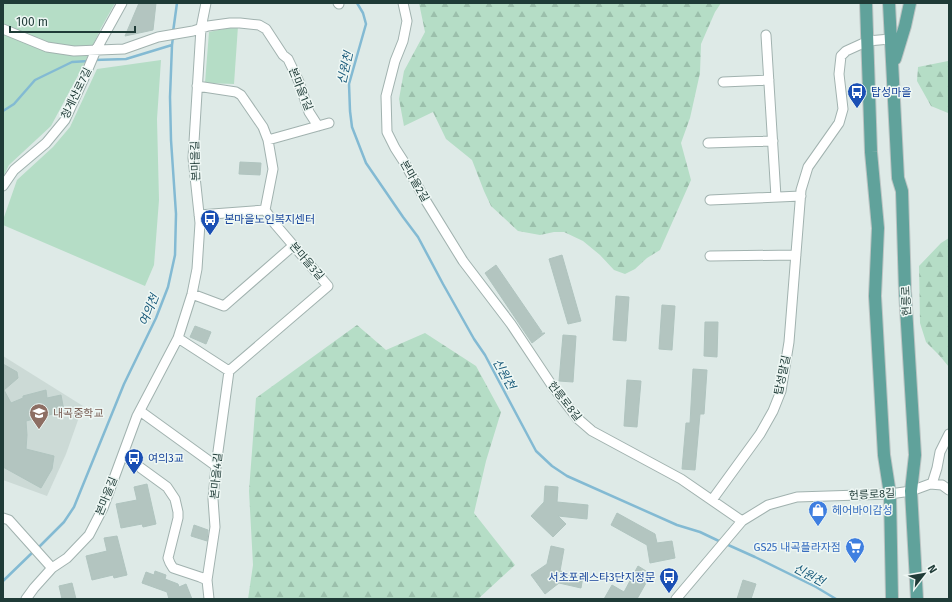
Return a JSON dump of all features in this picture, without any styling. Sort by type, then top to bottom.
[{"type":"main road","points":[[866,3],[871,152],[878,228],[875,296],[884,455],[890,494],[892,599]]},
{"type":"main road","name":"헌릉로","points":[[889,3],[898,178],[902,190],[905,291],[915,455],[911,491],[917,599]]},
{"type":"main road","points":[[892,68],[905,26],[910,3]]},
{"type":"street","name":"청계산로7길","points":[[3,186],[14,170],[46,143],[65,120],[95,53],[122,3]]},
{"type":"street","name":"본마을길","points":[[49,565],[67,558],[89,535],[103,508],[137,416],[178,338],[192,294],[197,269],[201,215],[193,158],[197,86],[197,30],[206,3]]},
{"type":"street","name":"본마을2길","points":[[403,3],[407,21],[403,41],[395,61],[386,96],[387,132],[394,148],[404,162],[426,202],[454,244]]},
{"type":"street","name":"본마을1길","points":[[95,53],[124,49],[158,37],[230,23],[240,22],[259,26],[266,29],[283,55],[288,59],[299,82],[309,112],[318,126]]},
{"type":"street","points":[[3,29],[47,47],[95,53]]},
{"type":"street","points":[[766,35],[776,197]]},
{"type":"street","name":"탑성말길","points":[[712,500],[760,434],[773,411],[781,391],[789,342],[801,190],[808,167],[839,123],[842,109],[839,74],[840,56],[846,51],[868,41],[890,39]]},
{"type":"street","points":[[722,82],[769,80]]},
{"type":"street","points":[[197,86],[236,92],[241,95],[263,127],[268,140],[273,169],[265,210],[201,215]]},
{"type":"street","points":[[268,140],[329,123]]},
{"type":"street","points":[[708,143],[773,141]]},
{"type":"street","points":[[710,200],[801,196]]},
{"type":"street","name":"본마을3길","points":[[229,371],[328,286],[275,224],[265,210]]},
{"type":"street","name":"헌릉로8길","points":[[454,244],[463,261],[511,324],[577,418],[592,431],[681,479],[742,521]]},
{"type":"street","points":[[192,294],[224,306],[294,245]]},
{"type":"street","points":[[710,256],[796,255]]},
{"type":"street","points":[[178,338],[229,371]]},
{"type":"street","name":"본마을4길","points":[[209,599],[207,580],[215,527],[213,499],[229,371]]},
{"type":"street","points":[[140,411],[216,466]]},
{"type":"street","points":[[949,434],[940,452],[932,484],[942,485],[949,490]]},
{"type":"street","points":[[123,455],[167,487],[176,499],[178,518],[168,558],[173,568],[207,580]]},
{"type":"street","name":"헌릉로8길","points":[[676,599],[742,521],[768,505],[797,497],[890,494],[911,491],[932,484]]},
{"type":"street","points":[[3,518],[9,520],[49,565],[26,599]]},
{"type":"shaded area","name":"내곡중학교","points":[[3,356],[83,406],[66,454],[47,496],[3,480]]},
{"type":"green space","points":[[3,3],[115,3],[51,126],[9,165],[3,177]]},
{"type":"green space","points":[[419,3],[721,3],[715,12],[701,44],[700,73],[690,118],[681,143],[691,180],[660,250],[647,258],[635,269],[625,274],[614,270],[600,255],[583,241],[564,232],[554,232],[540,235],[518,231],[491,206],[472,160],[446,139],[433,112],[404,126],[399,99],[404,71],[425,32]]},
{"type":"green space","points":[[238,26],[234,84],[205,83],[209,32]]},
{"type":"green space","points":[[161,60],[157,119],[159,200],[154,265],[145,286],[3,225],[3,220],[17,180],[53,147],[70,127],[97,69]]},
{"type":"green space","points":[[949,61],[948,113],[931,106],[917,81],[918,67]]},
{"type":"green space","points":[[949,238],[949,367],[926,342],[920,323],[919,266],[941,243]]},
{"type":"green space","points":[[357,325],[386,350],[425,333],[476,366],[501,412],[486,461],[474,513],[515,565],[478,599],[248,599],[253,565],[249,491],[256,398]]},
{"type":"building","points":[[139,3],[156,3],[153,30],[125,36]]},
{"type":"building","points":[[240,162],[261,163],[260,175],[239,174]]},
{"type":"building","points":[[562,255],[581,321],[568,324],[549,259]]},
{"type":"building","points":[[496,265],[542,332],[538,333],[545,333],[532,343],[485,273]]},
{"type":"building","points":[[616,296],[629,297],[626,341],[613,340]]},
{"type":"building","points":[[662,305],[675,306],[672,350],[659,349]]},
{"type":"building","points":[[705,322],[718,322],[717,357],[704,356]]},
{"type":"building","points":[[195,326],[211,332],[206,344],[190,337]]},
{"type":"building","points":[[563,335],[576,336],[573,382],[559,381]]},
{"type":"building","points":[[3,364],[17,372],[18,378],[4,390],[11,403],[23,398],[23,396],[46,390],[47,398],[61,395],[64,411],[26,421],[26,449],[54,456],[52,469],[41,488],[3,467]]},
{"type":"building","points":[[693,369],[707,370],[704,414],[700,414],[695,470],[682,469],[686,423],[690,423]]},
{"type":"building","points":[[627,380],[641,381],[637,427],[624,426]]},
{"type":"building","points":[[147,484],[156,524],[143,527],[142,524],[121,528],[116,504],[137,500],[134,487]]},
{"type":"building","points":[[545,486],[558,487],[557,502],[588,505],[587,519],[558,516],[566,524],[553,537],[531,516],[544,502]]},
{"type":"building","points":[[617,513],[655,534],[657,543],[672,541],[675,558],[650,563],[647,545],[611,525]]},
{"type":"building","points":[[194,525],[208,530],[207,541],[191,536]]},
{"type":"building","points":[[117,536],[127,575],[114,578],[113,575],[92,580],[86,556],[107,551],[104,538]]},
{"type":"building","points":[[551,546],[564,549],[560,571],[583,576],[581,588],[559,583],[545,594],[531,575],[547,564]]},
{"type":"building","points":[[638,566],[651,574],[637,599],[604,599],[612,585],[624,592]]},
{"type":"building","points":[[155,571],[166,575],[165,579],[178,584],[179,587],[186,584],[192,599],[169,599],[167,592],[142,583],[146,572],[154,575]]},
{"type":"building","points":[[743,580],[756,584],[751,599],[737,599]]},
{"type":"building","points":[[72,583],[76,599],[62,599],[59,586]]},
{"type":"waterway","name":"여의천","points":[[173,32],[177,3]]},
{"type":"waterway","name":"신원천","points":[[357,3],[363,13],[366,24],[349,84],[350,111],[352,127],[366,163],[418,237],[474,339],[485,355],[536,451],[552,466],[567,476],[677,525],[700,532],[721,542]]},
{"type":"waterway","name":"여의천","points":[[38,548],[64,522],[74,507],[124,384],[156,318],[168,287],[175,255],[176,214],[171,140],[170,97],[173,37]]},
{"type":"waterway","points":[[94,60],[126,59],[172,45]]},
{"type":"waterway","points":[[3,111],[14,104],[35,80],[72,62],[89,61]]},
{"type":"waterway","name":"신원천","points":[[726,544],[816,587],[836,599]]},
{"type":"waterway","name":"여의천","points":[[3,581],[34,551]]},
{"type":"place","name":"탑성마을","points":[[857,109]]},
{"type":"place","name":"본마을노인복지센터","points":[[210,236]]},
{"type":"place","name":"내곡중학교","points":[[39,430]]},
{"type":"place","name":"여의3교","points":[[134,475]]},
{"type":"place","name":"헤어바이감성","points":[[818,527]]},
{"type":"place","name":"GS25 내곡플라자점","points":[[855,564]]},
{"type":"place","name":"서초포레스타3단지정문","points":[[669,594]]}]
